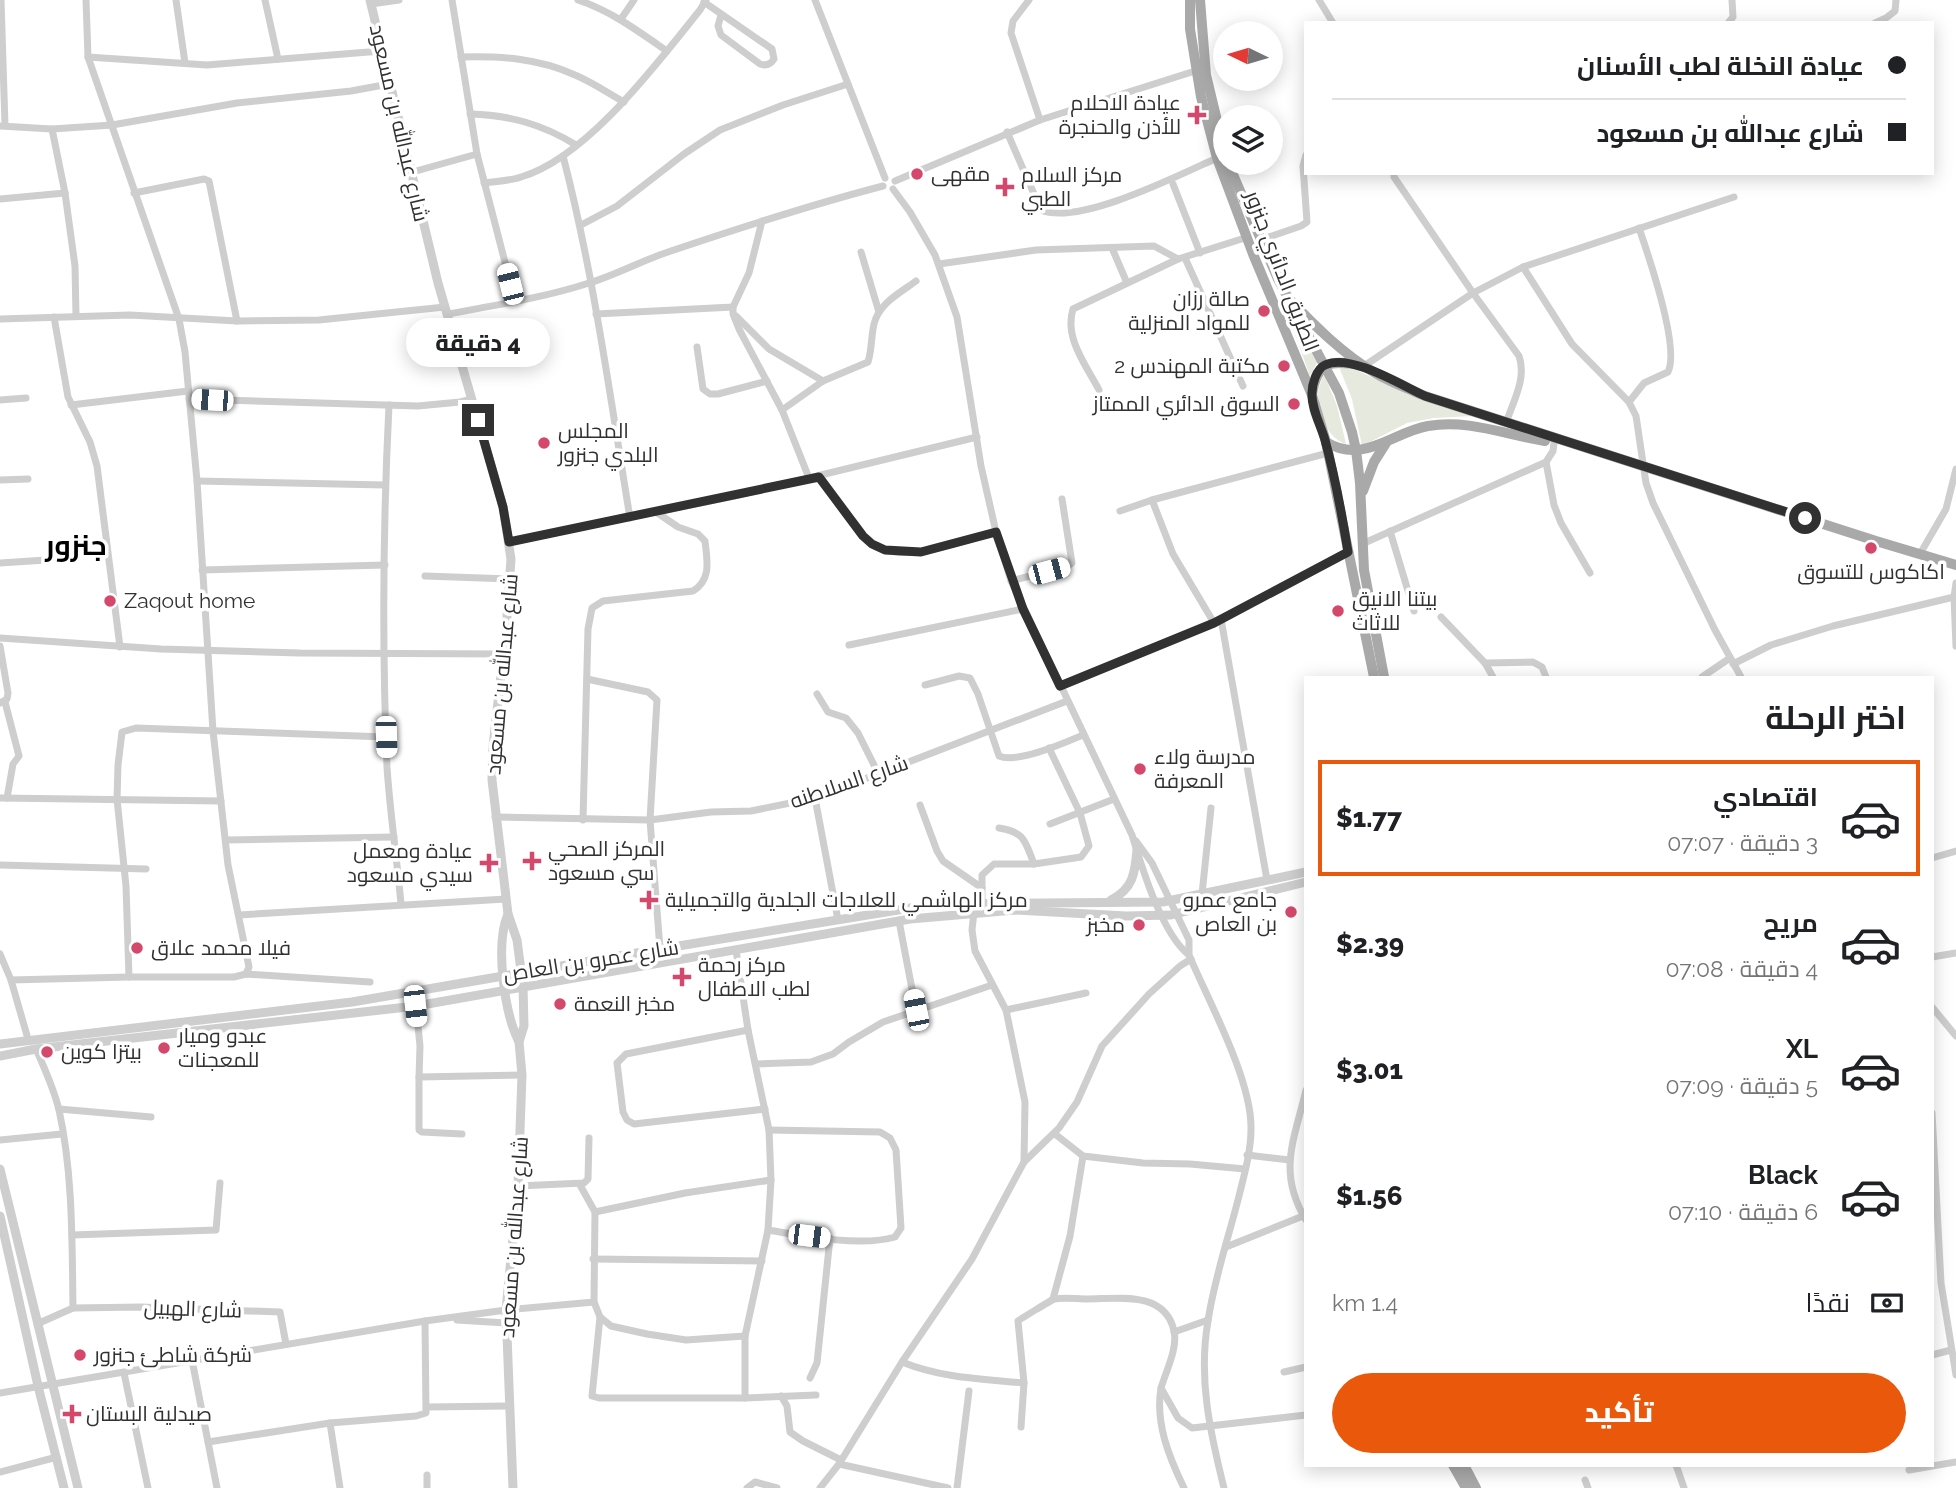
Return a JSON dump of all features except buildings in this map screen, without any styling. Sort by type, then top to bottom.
[{"type":"main road","name":"الطريق الدائري جنزور","points":[[1190,0],[1195,71],[1213,127]]},
{"type":"main road","name":"الطريق الدائري جنزور","points":[[1200,0],[1206,75],[1213,109]]},
{"type":"main road","name":"الطريق الدائري جنزور","points":[[1228,175],[1248,237],[1311,396],[1327,448],[1374,676]]},
{"type":"main road","name":"الطريق الدائري جنزور","points":[[1231,175],[1290,300],[1339,393],[1356,450],[1361,544],[1384,676]]},
{"type":"main road","points":[[1290,300],[1332,343],[1364,366],[1425,396],[1956,565]]},
{"type":"main road","points":[[1311,396],[1318,371],[1325,365],[1343,362],[1364,366]]},
{"type":"main road","points":[[1327,448],[1356,450],[1387,443],[1426,426],[1450,423],[1469,424],[1597,450]]},
{"type":"main road","points":[[1360,503],[1374,462],[1387,443]]},
{"type":"main road","points":[[1454,1467],[1466,1488]]},
{"type":"main road","points":[[1465,1467],[1476,1488]]},
{"type":"street","points":[[1,0],[3,125],[52,129],[112,125],[215,106],[389,84]]},
{"type":"street","points":[[86,0],[88,57],[179,319],[197,481],[213,731],[228,865],[249,967],[246,974]]},
{"type":"street","points":[[176,0],[185,63]]},
{"type":"street","points":[[265,0],[278,59]]},
{"type":"street","points":[[370,2],[399,0]]},
{"type":"street","points":[[452,0],[477,154],[515,301]]},
{"type":"street","points":[[578,0],[597,6],[621,19],[667,51]]},
{"type":"street","points":[[621,19],[634,0]]},
{"type":"street","points":[[815,0],[888,190],[1007,132],[1195,71]]},
{"type":"street","points":[[1029,0],[1013,21],[1011,33],[1040,120]]},
{"type":"street","points":[[1319,0],[1332,21]]},
{"type":"street","points":[[1730,21],[1733,18],[1732,0]]},
{"type":"street","points":[[1879,21],[1895,11],[1896,0]]},
{"type":"street","points":[[484,183],[519,178],[562,156],[576,145],[624,102],[705,1],[772,49],[772,62],[760,64],[721,35],[718,26],[721,15]]},
{"type":"street","name":"شارع عبدالله بن مسعود","points":[[370,2],[410,173],[446,311],[503,507],[509,542],[510,579],[492,755],[492,789],[508,914],[513,925],[523,986],[524,1026],[519,1042],[522,1075],[518,1186],[506,1310],[513,1488]]},
{"type":"street","points":[[88,57],[230,64],[380,51]]},
{"type":"street","points":[[461,57],[496,56],[547,65],[575,75],[624,102]]},
{"type":"street","points":[[581,225],[617,206],[720,130],[783,105],[848,85]]},
{"type":"street","points":[[470,114],[516,118],[558,134],[576,145]]},
{"type":"street","points":[[52,129],[65,193],[75,266],[76,316]]},
{"type":"street","points":[[1007,132],[1041,210],[1053,215],[1130,197],[1213,162]]},
{"type":"street","points":[[410,173],[477,154]]},
{"type":"street","points":[[562,156],[581,225],[592,283],[630,518]]},
{"type":"street","points":[[1261,240],[1307,222],[1304,162]]},
{"type":"street","points":[[1394,175],[1519,356],[1523,367],[1522,378],[1506,423]]},
{"type":"street","points":[[0,318],[130,315],[237,321],[318,320],[446,311],[515,301],[592,283],[650,259],[884,182],[890,177],[939,264],[957,317],[976,437],[996,532],[1011,581],[1132,835],[1155,902],[1178,947],[1190,957]]},
{"type":"street","points":[[134,193],[204,179],[209,181],[237,321]]},
{"type":"street","points":[[1173,184],[1200,253]]},
{"type":"street","points":[[0,200],[65,193]]},
{"type":"street","points":[[1364,366],[1473,293],[1523,267],[1734,197]]},
{"type":"street","points":[[762,221],[749,273],[733,310],[739,329],[782,410],[809,478]]},
{"type":"street","points":[[1629,402],[1644,383],[1668,372],[1672,354],[1654,274],[1639,228]]},
{"type":"street","points":[[1099,390],[1075,346],[1069,322],[1073,309],[1181,259],[1248,237]]},
{"type":"street","points":[[939,264],[1036,250],[1154,246],[1181,259],[1243,386]]},
{"type":"street","points":[[1112,248],[1127,283]]},
{"type":"street","points":[[861,252],[879,312]]},
{"type":"street","points":[[1523,267],[1572,344],[1629,402],[1636,416],[1643,464],[1653,503],[1740,676]]},
{"type":"street","points":[[782,410],[823,381],[868,362],[874,323],[879,312],[888,300],[916,281]]},
{"type":"street","points":[[596,314],[733,310],[769,349],[823,381]]},
{"type":"street","points":[[54,317],[64,383],[71,405],[90,442],[97,466],[120,647]]},
{"type":"street","points":[[697,347],[704,390],[710,394],[766,381]]},
{"type":"street","points":[[71,405],[188,395],[389,405],[439,405],[472,399]]},
{"type":"street","points":[[0,400],[26,398]]},
{"type":"street","points":[[389,405],[385,485],[386,737],[401,905]]},
{"type":"street","points":[[509,542],[819,477],[976,437]]},
{"type":"street","points":[[1361,544],[1546,462],[1553,451],[1554,443]]},
{"type":"street","points":[[1119,511],[1327,448]]},
{"type":"street","points":[[1546,462],[1558,514],[1590,573]]},
{"type":"street","points":[[1920,554],[1945,509],[1956,469]]},
{"type":"street","points":[[819,477],[863,536],[885,550],[921,552],[996,532]]},
{"type":"street","points":[[0,480],[28,478]]},
{"type":"street","points":[[197,481],[385,485]]},
{"type":"street","points":[[1011,581],[1072,563],[1062,499]]},
{"type":"street","points":[[1152,500],[1173,554],[1218,621],[1267,880]]},
{"type":"street","points":[[583,820],[588,629],[592,608],[597,603],[693,591],[700,587],[706,577],[705,541],[698,534],[678,527],[656,512]]},
{"type":"street","points":[[1390,531],[1414,611]]},
{"type":"street","points":[[1060,686],[1218,621],[1348,552]]},
{"type":"street","points":[[0,563],[46,560]]},
{"type":"street","points":[[202,570],[385,565]]},
{"type":"street","points":[[425,576],[510,579]]},
{"type":"street","points":[[1956,583],[1956,646]]},
{"type":"street","points":[[1704,676],[1772,645],[1833,626],[1954,597]]},
{"type":"street","points":[[849,645],[1023,609]]},
{"type":"street","points":[[1441,617],[1485,663],[1492,676]]},
{"type":"street","points":[[0,638],[120,647],[300,653],[503,654]]},
{"type":"street","points":[[0,646],[8,693],[2,702],[19,756],[13,764],[4,798],[221,801]]},
{"type":"street","points":[[1485,663],[1533,662],[1542,667],[1546,676]]},
{"type":"street","points":[[925,685],[959,676],[970,678],[1002,758],[1016,757],[1083,736]]},
{"type":"street","points":[[587,679],[648,692],[657,700],[650,820],[660,949]]},
{"type":"street","points":[[817,694],[828,712],[846,718],[858,733],[878,773]]},
{"type":"street","name":"شارع السلاطنه","points":[[495,817],[650,820],[711,812],[751,811],[815,798],[1067,701]]},
{"type":"street","points":[[129,976],[126,886],[117,799],[122,732],[136,727],[386,737]]},
{"type":"street","points":[[982,902],[982,876],[994,864],[1034,864],[1081,858],[1089,846],[1080,813],[1049,748]]},
{"type":"street","points":[[815,798],[838,920]]},
{"type":"street","points":[[1050,824],[1114,799]]},
{"type":"street","points":[[920,805],[943,860],[982,888]]},
{"type":"street","points":[[1202,894],[1211,807]]},
{"type":"street","points":[[999,828],[1017,832],[1024,840],[1034,864]]},
{"type":"street","points":[[1132,835],[1152,863],[1189,940],[1190,957],[1247,1094],[1251,1129],[1245,1169],[1208,1321],[1204,1391],[1209,1427],[1224,1488]]},
{"type":"street","points":[[226,840],[394,836]]},
{"type":"street","points":[[1109,901],[1128,888],[1133,879],[1137,850]]},
{"type":"street","points":[[1934,857],[1956,850]]},
{"type":"street","points":[[0,865],[146,869]]},
{"type":"street","name":"شارع عمرو بن العاص","points":[[0,1044],[352,1003],[521,972],[935,904],[1169,901],[1304,872]]},
{"type":"street","points":[[0,1056],[36,1049],[415,1006],[899,921],[1015,910],[1126,916],[1176,914],[1304,882]]},
{"type":"street","points":[[239,915],[506,899]]},
{"type":"street","points":[[974,912],[972,930],[975,951],[1006,1010],[1026,1102],[1024,1162]]},
{"type":"street","points":[[508,914],[502,936],[505,990],[513,1031],[519,1042]]},
{"type":"street","points":[[899,921],[916,1010]]},
{"type":"street","points":[[736,950],[748,1030],[769,1130],[771,1180],[768,1230],[745,1336],[745,1398]]},
{"type":"street","points":[[1934,957],[1956,953]]},
{"type":"street","points":[[0,954],[11,980],[28,1039]]},
{"type":"street","points":[[820,1488],[840,1462],[902,1362],[972,1259],[1024,1162],[1055,1134],[1077,1102],[1102,1046],[1149,994],[1190,957]]},
{"type":"street","points":[[11,980],[129,976],[234,977],[246,974],[370,982]]},
{"type":"street","points":[[757,1065],[811,1062],[833,1054],[883,1022],[992,985]]},
{"type":"street","points":[[1006,1010],[1086,993]]},
{"type":"street","points":[[415,1006],[420,1046],[419,1129],[422,1132],[462,1134]]},
{"type":"street","points":[[1934,1009],[1956,1036]]},
{"type":"street","points":[[748,1030],[626,1054],[617,1063],[624,1112],[627,1119],[634,1124],[765,1109]]},
{"type":"street","points":[[36,1049],[59,1110],[72,1234],[73,1308],[37,1324]]},
{"type":"street","points":[[419,1077],[522,1075]]},
{"type":"street","points":[[1226,1247],[1304,1218],[1292,1193],[1288,1171],[1304,1099]]},
{"type":"street","points":[[59,1110],[151,1117]]},
{"type":"street","points":[[768,1230],[830,1238],[886,1240],[895,1237],[901,1228],[896,1150],[890,1138],[880,1132],[769,1130]]},
{"type":"street","points":[[0,1140],[62,1133]]},
{"type":"street","points":[[1055,1134],[1083,1156],[1143,1163],[1245,1169]]},
{"type":"street","points":[[518,1186],[580,1185],[588,1179],[589,1138]]},
{"type":"street","points":[[1247,1155],[1290,1160]]},
{"type":"street","points":[[1021,1427],[1024,1383],[1018,1321],[1023,1316],[1038,1311],[1053,1299],[1070,1236],[1083,1156]]},
{"type":"street","points":[[0,1169],[78,1488]]},
{"type":"street","points":[[595,1212],[685,1193],[771,1180]]},
{"type":"street","points":[[72,1234],[216,1230],[220,1183]]},
{"type":"street","points":[[580,1185],[595,1212],[594,1302],[600,1317],[593,1396],[745,1398],[816,1395]]},
{"type":"street","points":[[1934,1187],[1941,1283],[1956,1375]]},
{"type":"street","points":[[1,1222],[64,1488]]},
{"type":"street","points":[[810,1378],[817,1363],[830,1238]]},
{"type":"street","points":[[593,1259],[762,1261]]},
{"type":"street","points":[[1053,1299],[1140,1298],[1159,1307],[1170,1321],[1174,1332],[1173,1350],[1158,1405],[1160,1423],[1184,1488]]},
{"type":"street","points":[[0,1393],[425,1321],[594,1302]]},
{"type":"street","name":"شارع الهبيل","points":[[73,1308],[280,1312],[286,1344]]},
{"type":"street","points":[[600,1317],[611,1326],[686,1340],[745,1336]]},
{"type":"street","points":[[442,1320],[506,1323]]},
{"type":"street","points":[[208,1442],[330,1423],[426,1413],[425,1321]]},
{"type":"street","points":[[1174,1332],[1208,1321]]},
{"type":"street","points":[[1934,1354],[1951,1350]]},
{"type":"street","points":[[192,1360],[217,1488]]},
{"type":"street","points":[[902,1362],[945,1376],[1024,1383]]},
{"type":"street","points":[[1284,1371],[1304,1367]]},
{"type":"street","points":[[124,1373],[148,1488]]},
{"type":"street","points":[[1161,1388],[1184,1424],[1192,1428],[1304,1415]]},
{"type":"street","points":[[957,1488],[969,1391]]},
{"type":"street","points":[[781,1396],[787,1406],[790,1432],[840,1462],[948,1488]]},
{"type":"street","points":[[428,1407],[508,1406]]},
{"type":"street","points":[[330,1423],[340,1488]]},
{"type":"street","points":[[0,1472],[57,1457]]},
{"type":"street","points":[[1934,1466],[1956,1462]]},
{"type":"street","points":[[1677,1467],[1684,1488]]},
{"type":"street","points":[[1909,1470],[1927,1467]]},
{"type":"street","points":[[427,1475],[427,1488]]},
{"type":"street","points":[[747,1488],[755,1482],[777,1488]]},
{"type":"shaded area","points":[[1284,304],[1318,361],[1310,376]]},
{"type":"shaded area","points":[[1346,365],[1409,395],[1474,416],[1434,418],[1407,423],[1362,446],[1352,399],[1339,367]]},
{"type":"shaded area","points":[[1324,374],[1337,406],[1346,444],[1329,431],[1320,411],[1318,394]]},
{"type":"place","name":"عيادة الاحلام للأذن والحنجرة","points":[[1197,115]]},
{"type":"place","name":"مقهى","points":[[917,174]]},
{"type":"place","name":"مركز السلام الطبي","points":[[1005,187]]},
{"type":"place","name":"صالة رزان للمواد المنزلية","points":[[1264,311]]},
{"type":"place","name":"مكتبة المهندس 2","points":[[1284,366]]},
{"type":"place","name":"السوق الدائري الممتاز","points":[[1294,404]]},
{"type":"place","name":"المجلس البلدي جنزور","points":[[544,443]]},
{"type":"place","name":"اكاكوس للتسوق","points":[[1871,548]]},
{"type":"place","name":"Zaqout home","points":[[110,601]]},
{"type":"place","name":"بيتنا الانيق للاثاث","points":[[1338,611]]},
{"type":"place","name":"مدرسة ولاء المعرفة","points":[[1140,769]]},
{"type":"place","name":"المركز الصحي سي مسعود","points":[[532,861]]},
{"type":"place","name":"عيادة ومعمل سيدي مسعود","points":[[489,863]]},
{"type":"place","name":"مركز الهاشمي للعلاجات الجلدية والتجميلية","points":[[649,900]]},
{"type":"place","name":"جامع عمرو بن العاص","points":[[1291,912]]},
{"type":"place","name":"مخبز","points":[[1139,925]]},
{"type":"place","name":"فيلا محمد علاق","points":[[137,948]]},
{"type":"place","name":"مركز رحمة لطب الاطفال","points":[[682,977]]},
{"type":"place","name":"مخبز النعمة","points":[[560,1004]]},
{"type":"place","name":"عبدو وميار للمعجنات","points":[[164,1048]]},
{"type":"place","name":"بيتزا كوين","points":[[47,1052]]},
{"type":"place","name":"شركة شاطئ جنزور","points":[[80,1355]]},
{"type":"place","name":"صيدلية البستان","points":[[72,1414]]},
{"type":"district","name":"جنزور","points":[[76,545]]},
{"type":"route","points":[[478,420],[503,507],[509,542],[819,477],[863,536],[885,550],[921,552],[996,532],[1011,581],[1060,686],[1214,623],[1348,552],[1326,443],[1311,396],[1318,371],[1325,365],[1343,362],[1364,366],[1425,396],[1805,518]]}]
